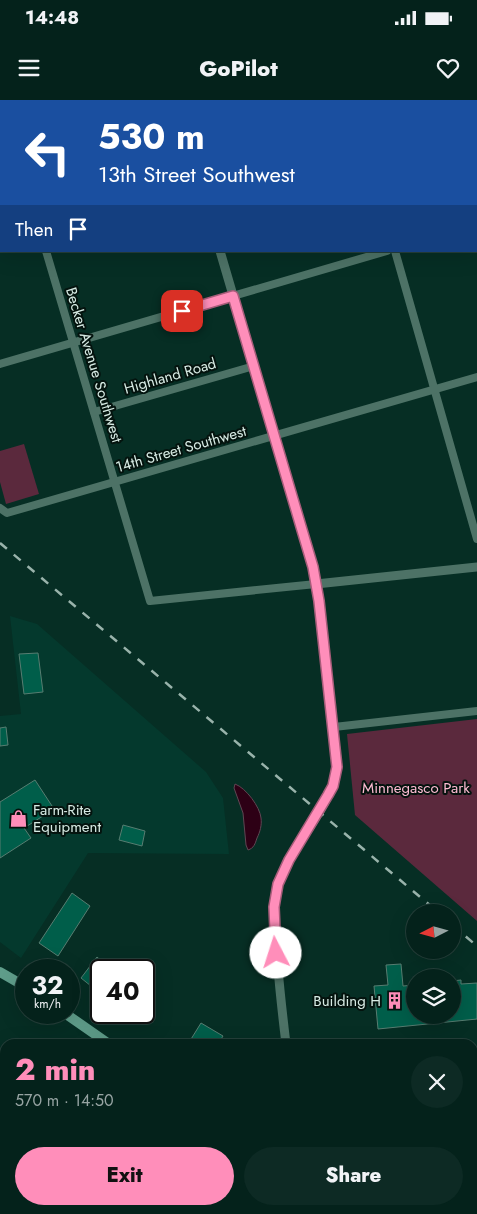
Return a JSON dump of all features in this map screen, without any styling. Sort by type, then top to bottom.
[{"type":"main road","points":[[0,972],[15,981]]},
{"type":"main road","points":[[80,1024],[102,1039]]},
{"type":"street","name":"Becker Avenue Southwest","points":[[46,252],[150,602],[316,584]]},
{"type":"street","points":[[220,252],[275,436],[316,584],[334,727],[337,767],[333,786],[289,860],[275,895],[274,933],[285,1039]]},
{"type":"street","points":[[0,364],[385,252]]},
{"type":"street","points":[[395,252],[477,540]]},
{"type":"street","name":"Highland Road","points":[[94,412],[254,366]]},
{"type":"street","name":"14th Street Southwest","points":[[0,508],[7,513],[477,377]]},
{"type":"street","points":[[316,584],[477,567]]},
{"type":"street","points":[[334,727],[477,711]]},
{"type":"shaded area","points":[[10,616],[37,624],[206,772],[223,798],[229,854],[88,853],[21,958],[0,942],[0,716],[21,714]]},
{"type":"shaded area","points":[[235,784],[244,789],[252,798],[261,818],[256,842],[248,850],[243,813],[234,788]]},
{"type":"green space","points":[[24,444],[39,494],[6,504],[0,482],[0,451]]},
{"type":"green space","name":"Minnegasco Park","points":[[477,719],[477,921],[461,907],[461,904],[457,904],[355,815],[347,734]]},
{"type":"building","points":[[38,653],[43,692],[24,694],[19,654]]},
{"type":"building","points":[[6,727],[8,745],[0,746],[0,728]]},
{"type":"building","name":"Farm-Rite Equipment","points":[[35,780],[54,809],[24,828],[31,838],[0,858],[0,802]]},
{"type":"building","points":[[123,825],[145,831],[142,846],[119,840]]},
{"type":"building","points":[[72,893],[90,906],[58,956],[39,943]]},
{"type":"building","name":"Building H","points":[[401,964],[403,986],[406,986],[406,1024],[428,1024],[378,1029],[374,986],[388,985],[386,965]]},
{"type":"building","points":[[90,966],[90,985],[81,978]]},
{"type":"building","name":"Building H","points":[[477,983],[477,1019],[461,1021],[461,984]]},
{"type":"building","points":[[201,1023],[223,1036],[221,1039],[191,1039]]},
{"type":"railway","points":[[0,543],[429,904]]},
{"type":"railway","points":[[461,933],[477,946]]},
{"type":"place","name":"Farm-Rite Equipment","points":[[19,819]]},
{"type":"place","name":"Building H","points":[[395,1001]]},
{"type":"route","points":[[182,311],[233,296],[313,567],[319,601],[334,727],[337,771],[333,786],[289,860],[278,884],[274,907],[276,953]]}]
